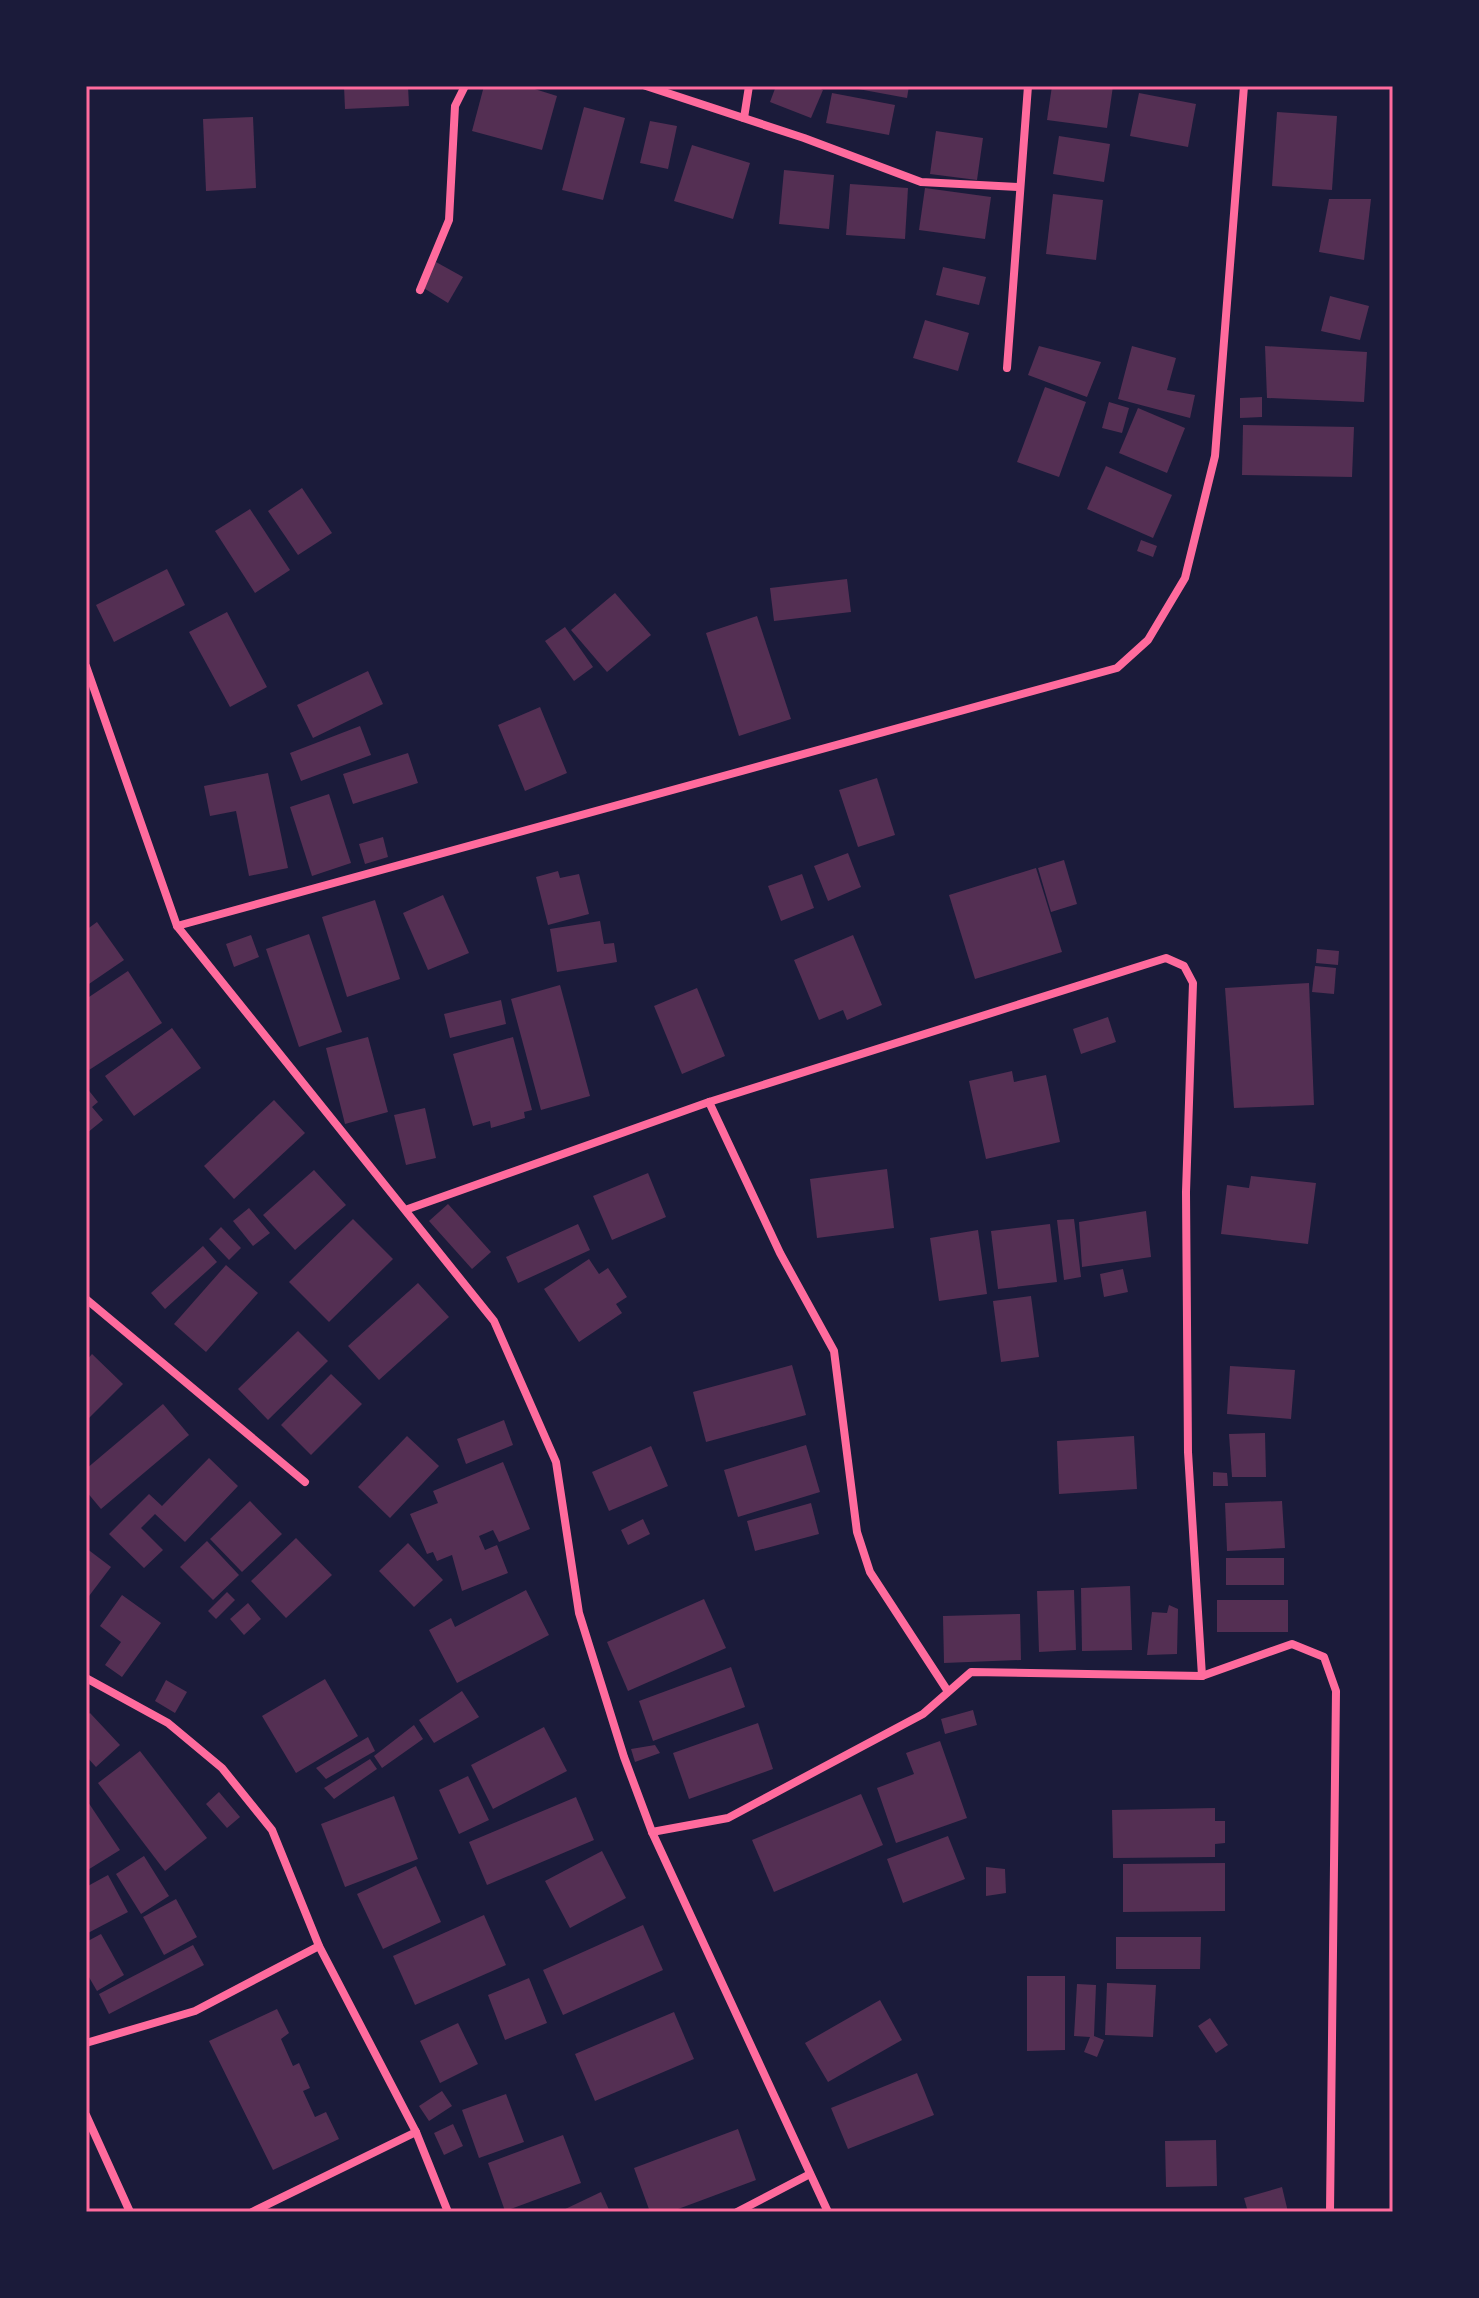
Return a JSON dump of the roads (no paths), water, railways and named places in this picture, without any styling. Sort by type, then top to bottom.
[{"type":"street","points":[[420,290],[449,220],[455,106],[465,86]]},
{"type":"street","points":[[646,86],[921,182],[1018,187]]},
{"type":"street","points":[[744,118],[749,86]]},
{"type":"street","points":[[1007,368],[1018,187],[1028,86]]},
{"type":"street","points":[[177,926],[1117,668],[1148,640],[1185,578],[1215,456],[1244,86]]},
{"type":"street","points":[[86,666],[177,926],[408,1209],[494,1321],[556,1462],[579,1613],[624,1757],[652,1832],[828,2212]]},
{"type":"street","points":[[408,1209],[709,1102],[1166,958],[1184,966],[1193,983],[1186,1192],[1188,1452],[1202,1676]]},
{"type":"street","points":[[709,1102],[780,1253],[834,1351],[857,1532],[870,1572],[947,1690]]},
{"type":"street","points":[[86,1299],[305,1482]]},
{"type":"street","points":[[652,1832],[728,1818],[923,1714],[971,1672],[1202,1676],[1292,1644],[1324,1657],[1336,1691],[1330,2212]]},
{"type":"street","points":[[86,1678],[168,1723],[222,1768],[272,1830],[319,1946],[416,2132],[448,2212]]},
{"type":"street","points":[[86,2043],[195,2011],[319,1946]]},
{"type":"street","points":[[86,2115],[130,2212]]},
{"type":"street","points":[[252,2212],[416,2132]]},
{"type":"street","points":[[737,2212],[810,2174]]}]
